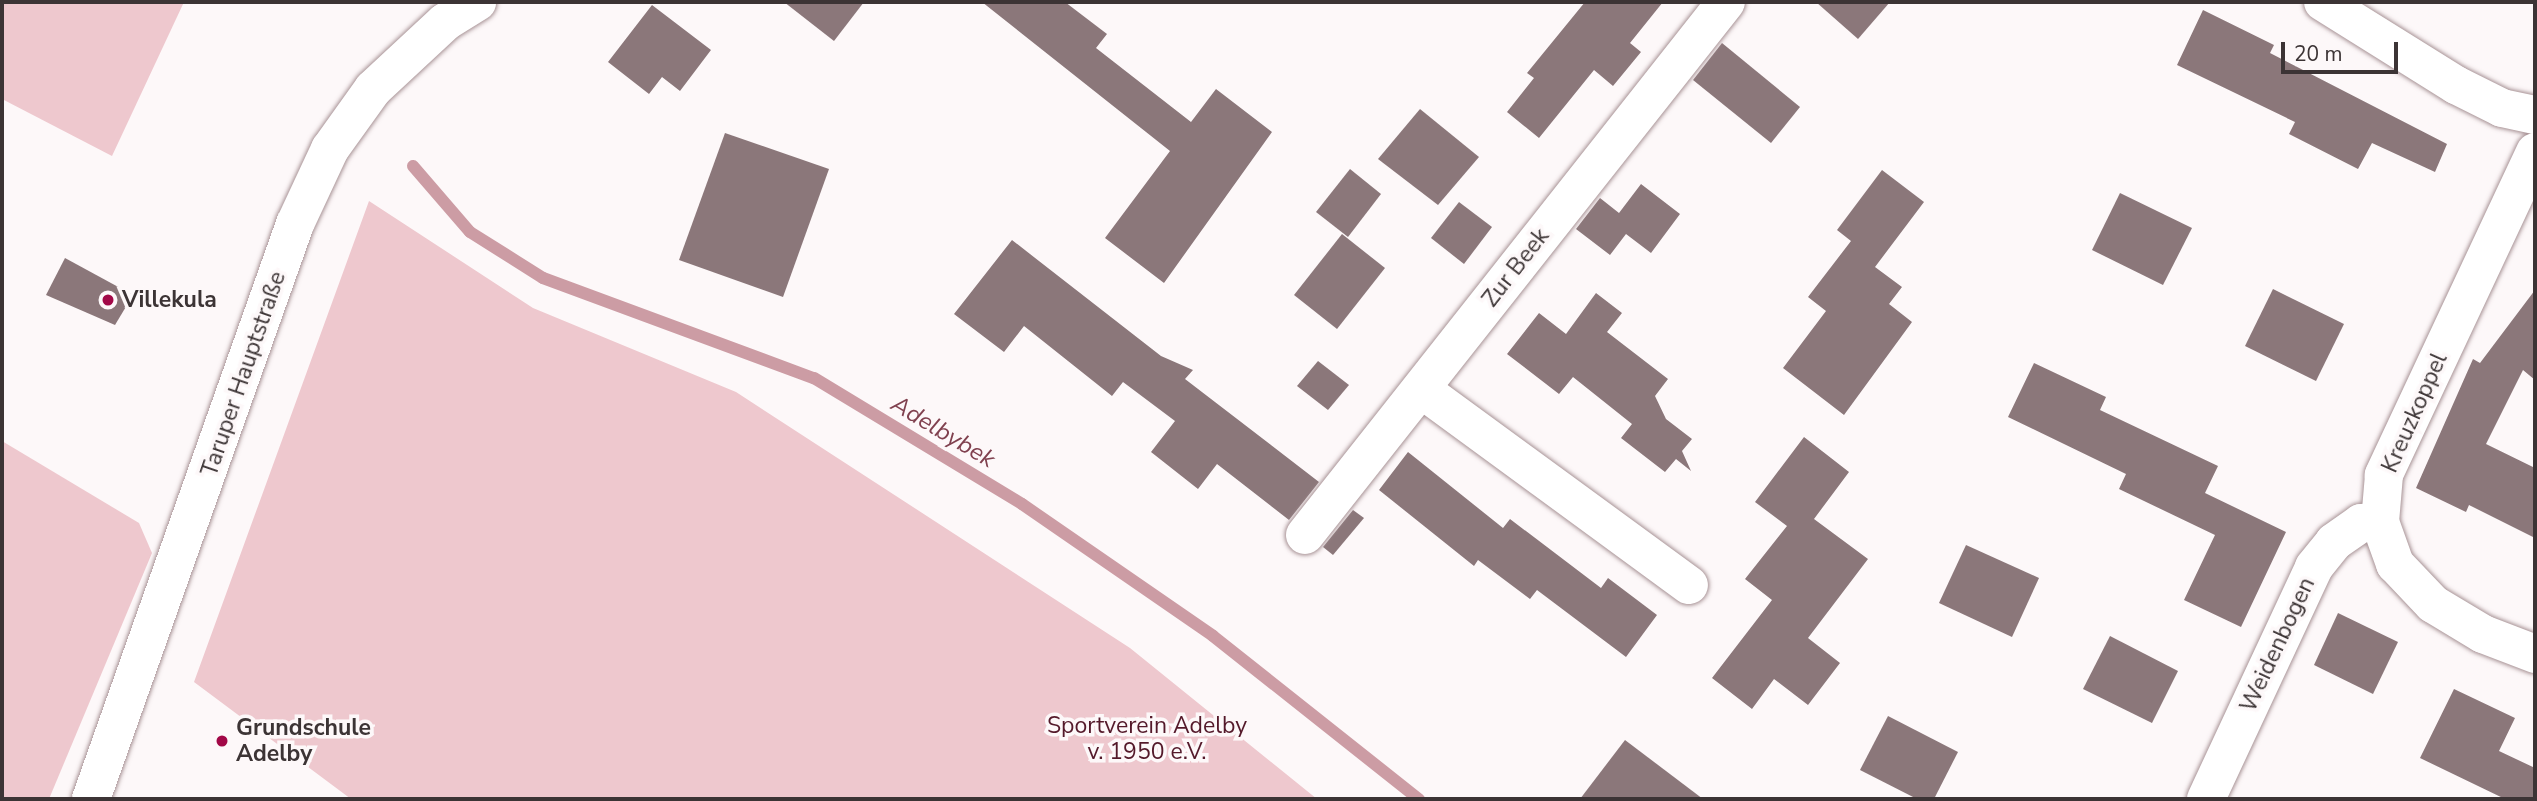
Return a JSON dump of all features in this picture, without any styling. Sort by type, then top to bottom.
[{"type":"street","name":"Taruper Hauptstraße","points":[[91,799],[295,224],[330,149],[373,89],[445,22],[477,2]]},
{"type":"street","name":"Zur Beek","points":[[1305,535],[1726,2]]},
{"type":"street","points":[[2323,2],[2456,85],[2502,108],[2535,115]]},
{"type":"street","name":"Kreuzkoppel","points":[[2535,152],[2384,475],[2380,522],[2395,564],[2433,604],[2483,634],[2535,654]]},
{"type":"street","points":[[1421,389],[1689,585]]},
{"type":"street","name":"Weidenbogen","points":[[2206,799],[2314,567],[2334,542],[2361,523],[2380,522]]},
{"type":"green space","points":[[2,2],[184,2],[112,156],[2,99]]},
{"type":"green space","name":"Sportverein Adelby v. 1950 e.V.","points":[[369,201],[533,308],[736,392],[1130,648],[1317,799],[351,799],[194,682]]},
{"type":"green space","points":[[2,441],[139,523],[152,553],[49,799],[2,799]]},
{"type":"building","points":[[784,2],[864,2],[834,41]]},
{"type":"building","points":[[982,2],[1065,2],[1107,34],[1096,48],[1191,122],[1216,89],[1272,132],[1164,283],[1105,238],[1170,151]]},
{"type":"building","points":[[1585,2],[1663,2],[1630,43],[1641,52],[1613,86],[1594,70],[1539,138],[1507,112],[1534,78],[1527,73]]},
{"type":"building","points":[[1816,2],[1890,2],[1858,39]]},
{"type":"building","points":[[652,5],[711,50],[680,91],[662,77],[649,94],[608,62]]},
{"type":"building","points":[[2203,10],[2274,45],[2270,53],[2447,144],[2435,172],[2372,143],[2358,169],[2289,134],[2295,122],[2177,65]]},
{"type":"building","points":[[1722,43],[1800,107],[1771,143],[1693,80]]},
{"type":"building","points":[[1420,109],[1479,157],[1438,205],[1378,159]]},
{"type":"building","points":[[725,133],[829,169],[783,297],[679,260]]},
{"type":"building","points":[[1350,169],[1381,194],[1348,237],[1316,212]]},
{"type":"building","points":[[1882,170],[1924,202],[1875,267],[1902,287],[1889,304],[1912,322],[1844,415],[1783,368],[1826,311],[1808,297],[1851,241],[1837,230]]},
{"type":"building","points":[[1641,184],[1680,214],[1651,253],[1626,234],[1610,255],[1576,229],[1600,198],[1619,213]]},
{"type":"building","points":[[2120,193],[2192,228],[2163,285],[2092,250]]},
{"type":"building","points":[[1459,202],[1492,227],[1464,264],[1431,238]]},
{"type":"building","points":[[1342,234],[1385,268],[1337,329],[1294,295]]},
{"type":"building","points":[[1012,240],[1161,356],[1193,370],[1185,379],[1319,482],[1289,520],[1217,464],[1198,489],[1151,452],[1175,421],[1123,382],[1112,396],[1024,326],[1004,352],[954,314]]},
{"type":"building","points":[[65,258],[133,295],[115,325],[46,295]]},
{"type":"building","points":[[2273,289],[2344,324],[2316,381],[2245,346]]},
{"type":"building","points":[[2535,290],[2535,380],[2523,370],[2486,444],[2535,468],[2535,538],[2469,505],[2466,512],[2416,488],[2473,359],[2480,363]]},
{"type":"building","points":[[1596,293],[1622,313],[1607,332],[1668,379],[1655,396],[1666,419],[1692,439],[1682,451],[1691,471],[1676,459],[1665,472],[1621,438],[1632,424],[1573,377],[1559,394],[1507,354],[1539,313],[1566,334]]},
{"type":"building","points":[[1318,361],[1349,385],[1328,410],[1297,386]]},
{"type":"building","points":[[2034,363],[2106,397],[2100,410],[2218,466],[2205,493],[2286,532],[2241,627],[2184,600],[2215,535],[2119,489],[2126,474],[2008,417]]},
{"type":"building","points":[[1804,437],[1849,472],[1814,519],[1868,559],[1808,638],[1840,663],[1808,705],[1774,679],[1752,709],[1712,678],[1772,600],[1745,579],[1787,526],[1755,502]]},
{"type":"building","points":[[1408,452],[1503,528],[1510,519],[1601,588],[1608,578],[1657,615],[1626,657],[1537,590],[1530,599],[1478,560],[1474,566],[1379,490]]},
{"type":"building","points":[[1353,510],[1364,518],[1333,555],[1323,547]]},
{"type":"building","points":[[1966,545],[2039,578],[2012,637],[1939,603]]},
{"type":"building","points":[[2338,613],[2398,642],[2373,694],[2314,665]]},
{"type":"building","points":[[2110,636],[2178,671],[2152,723],[2083,689]]},
{"type":"building","points":[[2454,689],[2515,718],[2499,751],[2535,768],[2535,799],[2505,799],[2420,758]]},
{"type":"building","points":[[1888,716],[1958,752],[1934,799],[1917,799],[1860,770]]},
{"type":"building","points":[[1625,740],[1703,799],[1580,799]]},
{"type":"waterway","name":"Adelbybek","points":[[413,166],[470,232],[543,278],[814,378],[1022,504],[1213,636],[1419,799]]},
{"type":"place","name":"Villekula","points":[[108,300]]},
{"type":"place","name":"Grundschule Adelby","points":[[222,741]]}]
